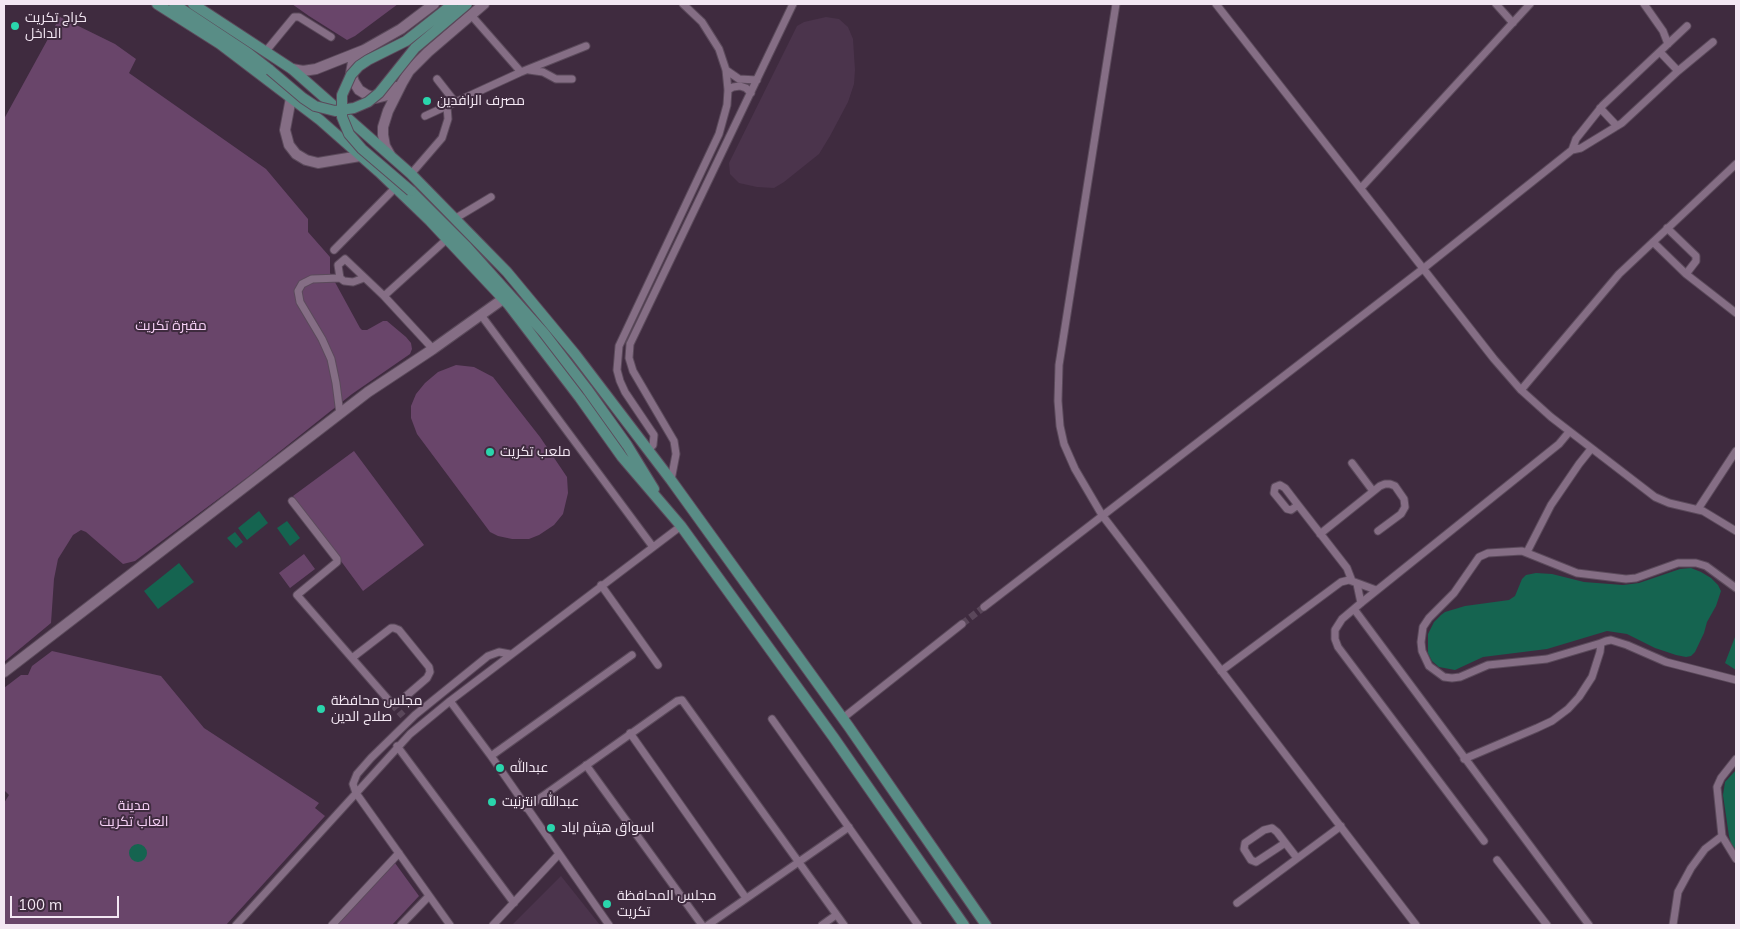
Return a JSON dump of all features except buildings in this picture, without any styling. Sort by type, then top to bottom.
[{"type":"main road","points":[[157,4],[220,44],[291,98],[360,156],[447,239],[503,298],[580,398],[626,463],[681,526],[834,738],[964,925]]},
{"type":"main road","points":[[174,4],[248,53],[315,106],[335,111],[354,108],[368,102],[379,93],[415,48],[467,4]]},
{"type":"main road","points":[[193,4],[266,50],[292,69],[411,174],[507,272],[553,326],[671,480],[849,726],[986,925]]},
{"type":"main road","points":[[453,4],[406,41],[359,66],[349,80],[342,95],[342,117],[349,134],[362,149],[410,191],[467,247],[544,333],[631,450],[660,500]]},
{"type":"main road","points":[[834,738],[849,726]]},
{"type":"street","points":[[434,4],[401,29],[360,54],[353,62],[351,73],[359,90],[367,96],[376,98],[388,95],[428,52],[484,4]]},
{"type":"street","points":[[648,450],[654,442],[654,435],[625,392],[620,381],[617,370],[619,346],[719,134],[727,105],[726,70],[719,49],[708,30],[682,4]]},
{"type":"street","points":[[671,480],[676,454],[674,441],[632,371],[629,358],[630,344],[793,4]]},
{"type":"street","points":[[1116,4],[1059,365],[1058,401],[1064,444],[1075,469],[1102,515],[1416,925]]},
{"type":"street","points":[[1216,4],[1494,359],[1521,390],[1569,432],[1655,496],[1669,504],[1698,509],[1736,531]]},
{"type":"street","points":[[1496,4],[1513,23]]},
{"type":"street","points":[[1361,188],[1530,4]]},
{"type":"street","points":[[1644,4],[1663,31],[1668,44]]},
{"type":"street","points":[[472,15],[524,71],[543,72],[556,79],[572,79]]},
{"type":"street","points":[[266,50],[294,17],[301,18],[331,36]]},
{"type":"street","points":[[1572,150],[1576,139],[1600,108],[1687,26]]},
{"type":"street","points":[[984,607],[1424,268],[1572,150],[1581,148],[1617,126],[1713,42]]},
{"type":"street","points":[[292,69],[316,68],[372,46]]},
{"type":"street","points":[[425,116],[524,71],[586,46]]},
{"type":"street","points":[[1660,52],[1678,71]]},
{"type":"street","points":[[726,70],[739,79],[757,80]]},
{"type":"street","points":[[390,155],[382,135],[383,127],[395,95],[409,71]]},
{"type":"street","points":[[438,79],[455,102]]},
{"type":"street","points":[[728,90],[740,86],[746,88],[751,93]]},
{"type":"street","points":[[291,98],[285,135],[289,145],[296,154],[306,160],[318,163],[360,156]]},
{"type":"street","points":[[411,174],[442,138],[448,119],[447,106]]},
{"type":"street","points":[[1600,108],[1617,126]]},
{"type":"street","points":[[1521,390],[1619,274],[1736,164]]},
{"type":"street","points":[[334,250],[395,188]]},
{"type":"street","points":[[456,218],[491,198]]},
{"type":"street","points":[[1667,228],[1696,256],[1696,261],[1686,274]]},
{"type":"street","points":[[384,296],[447,239]]},
{"type":"street","points":[[1653,242],[1686,274],[1736,313]]},
{"type":"street","points":[[340,278],[338,264],[345,259],[384,296],[433,349]]},
{"type":"street","points":[[340,414],[331,359],[322,339],[300,302],[298,291],[302,284],[308,280],[340,278],[344,281],[353,282],[364,278]]},
{"type":"street","points":[[4,672],[389,377],[433,349],[503,298]]},
{"type":"street","points":[[481,315],[653,547]]},
{"type":"street","points":[[1484,841],[1338,647],[1335,639],[1336,626],[1376,590],[1559,444],[1569,432]]},
{"type":"street","points":[[1527,552],[1561,489],[1591,449]]},
{"type":"street","points":[[1698,509],[1736,451]]},
{"type":"street","points":[[1352,463],[1374,491]]},
{"type":"street","points":[[1320,534],[1374,491],[1385,484],[1392,485],[1404,499],[1403,512],[1378,531]]},
{"type":"street","points":[[292,501],[337,559],[337,562],[297,596],[352,658],[395,703],[427,678],[430,672],[427,665],[399,630],[394,628],[390,629],[352,658]]},
{"type":"street","points":[[1298,505],[1347,568],[1361,603]]},
{"type":"street","points":[[236,925],[398,746],[450,701],[510,654],[681,526]]},
{"type":"street","points":[[1736,588],[1706,566],[1696,563],[1678,563],[1636,578],[1626,579],[1577,574],[1527,552],[1488,553],[1482,555],[1476,561],[1454,593],[1434,612],[1423,627],[1421,638],[1422,651],[1429,666],[1444,678],[1456,678],[1488,665],[1546,659],[1611,640],[1666,662],[1736,680]]},
{"type":"street","points":[[1221,671],[1341,582],[1346,580],[1376,590]]},
{"type":"street","points":[[602,586],[658,665]]},
{"type":"street","points":[[1354,609],[1589,925]]},
{"type":"street","points":[[843,718],[962,624]]},
{"type":"street","points":[[1464,758],[1552,721],[1568,708],[1579,698],[1592,677],[1600,652],[1600,643]]},
{"type":"street","points":[[450,925],[356,793],[353,784],[357,774],[405,719],[488,656],[499,652],[510,654]]},
{"type":"street","points":[[491,756],[632,655]]},
{"type":"street","points":[[450,701],[491,756],[609,925]]},
{"type":"street","points":[[526,808],[677,701],[684,701],[844,925]]},
{"type":"street","points":[[772,719],[918,925]]},
{"type":"street","points":[[630,733],[746,898]]},
{"type":"street","points":[[398,746],[514,903]]},
{"type":"street","points":[[1736,759],[1721,778],[1717,787],[1722,836],[1736,859]]},
{"type":"street","points":[[586,765],[702,925]]},
{"type":"street","points":[[1237,903],[1341,826]]},
{"type":"street","points":[[708,925],[849,827]]},
{"type":"street","points":[[1285,843],[1256,862],[1251,860],[1244,849],[1246,843],[1268,828],[1276,830],[1297,858]]},
{"type":"street","points":[[1673,925],[1675,900],[1681,884],[1705,849],[1722,836]]},
{"type":"street","points":[[332,925],[399,853]]},
{"type":"street","points":[[493,925],[559,854]]},
{"type":"street","points":[[1497,860],[1547,925]]},
{"type":"street","points":[[401,925],[429,896]]},
{"type":"street","points":[[822,925],[836,915]]},
{"type":"shaded area","points":[[826,17],[839,19],[848,27],[853,39],[854,84],[848,102],[819,154],[784,182],[774,188],[739,183],[730,174],[729,163],[797,26],[804,22]]},
{"type":"shaded area","points":[[259,511],[268,523],[247,540],[238,528]]},
{"type":"shaded area","points":[[287,521],[300,538],[290,546],[277,528]]},
{"type":"shaded area","points":[[235,532],[243,542],[236,548],[227,538]]},
{"type":"shaded area","points":[[179,563],[194,582],[158,609],[144,591]]},
{"type":"shaded area","points":[[1691,568],[1711,578],[1721,591],[1704,633],[1695,652],[1691,656],[1676,655],[1655,648],[1627,634],[1607,631],[1547,649],[1483,657],[1455,670],[1439,667],[1432,661],[1428,653],[1428,634],[1434,622],[1441,615],[1465,606],[1509,600],[1515,596],[1522,579],[1526,575],[1536,573],[1552,574],[1584,582],[1623,585],[1639,583],[1680,569]]},
{"type":"shaded area","points":[[1736,638],[1736,670],[1725,663]]},
{"type":"shaded area","points":[[1736,770],[1736,850],[1729,836],[1723,795],[1725,782]]},
{"type":"shaded area","points":[[134,844],[142,844],[147,849],[145,860],[134,862],[129,857],[129,849]]},
{"type":"shaded area","points":[[561,876],[600,925],[512,925]]},
{"type":"green space","points":[[292,4],[398,4],[347,40]]},
{"type":"green space","name":"مقبرة تكريت","points":[[60,17],[115,44],[136,59],[129,73],[266,169],[308,219],[308,232],[330,257],[330,273],[360,328],[367,330],[383,321],[387,321],[406,337],[411,343],[412,349],[410,354],[352,394],[249,476],[135,561],[123,564],[86,532],[81,530],[73,535],[58,559],[54,579],[51,623],[4,662],[4,119]]},
{"type":"green space","name":"ملعب تكريت","points":[[456,365],[474,367],[493,377],[540,437],[567,477],[568,493],[563,514],[554,525],[539,535],[529,539],[512,539],[490,532],[417,434],[411,418],[411,406],[416,394],[438,372]]},
{"type":"green space","points":[[354,451],[424,545],[363,591],[293,496]]},
{"type":"green space","points":[[304,554],[315,569],[290,588],[279,573]]},
{"type":"green space","name":"مدينة العاب تكريت","points":[[52,651],[161,676],[204,728],[319,803],[315,808],[325,816],[226,925],[4,925],[4,803],[9,795],[4,790],[4,688],[21,675],[28,675],[32,666]]},
{"type":"green space","points":[[395,863],[419,896],[392,925],[337,925]]},
{"type":"tunnel","points":[[962,624],[984,607]]},
{"type":"tunnel","points":[[392,704],[403,716]]},
{"type":"place","name":"كراج تكريت الداخل","points":[[15,26]]},
{"type":"place","name":"مصرف الرافدين","points":[[427,101]]},
{"type":"place","name":"ملعب تكريت","points":[[490,452]]},
{"type":"place","name":"مجلس محافظة صلاح الدين","points":[[321,709]]},
{"type":"place","name":"عبدالله","points":[[500,768]]},
{"type":"place","name":"عبدالله انترنيت","points":[[492,802]]},
{"type":"place","name":"اسواق هيثم اياد","points":[[551,828]]},
{"type":"place","name":"مجلس المحافظة تكريت","points":[[607,904]]}]
